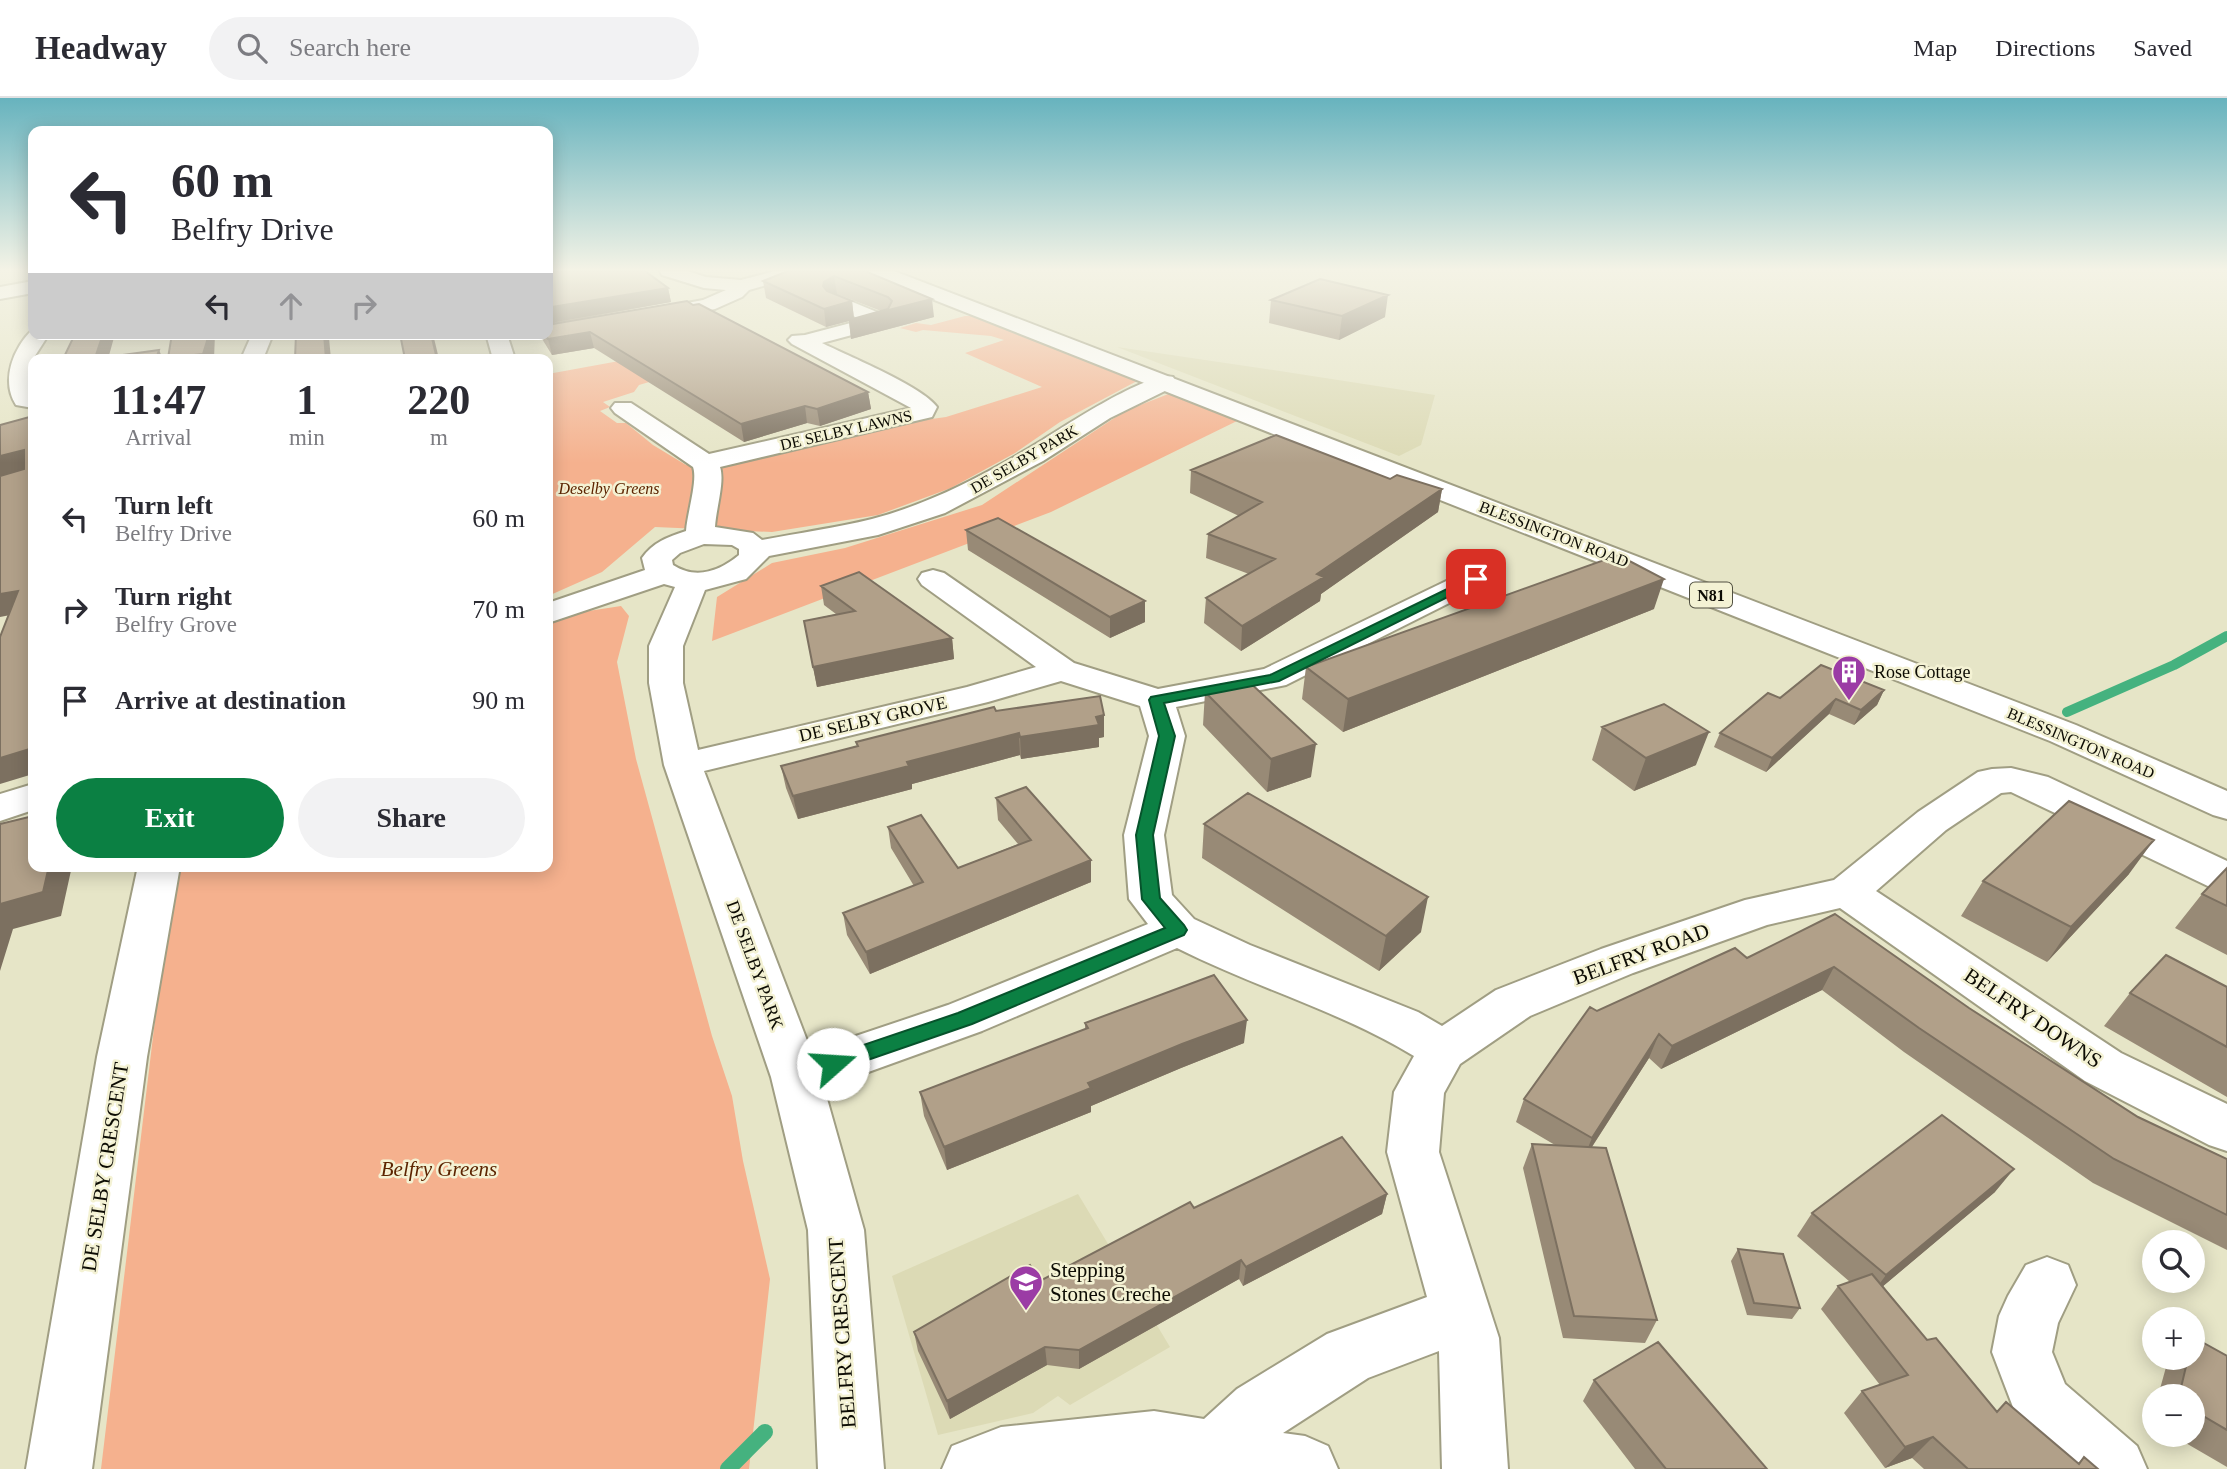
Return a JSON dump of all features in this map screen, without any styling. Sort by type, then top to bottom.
[{"type":"street","name":"DE SELBY LAWNS","points":[[705,463],[924,412],[925,407],[904,393],[801,341],[825,335]]},
{"type":"street","name":"BLESSINGTON ROAD","points":[[1043,335],[2063,733],[2227,806]]},
{"type":"street","points":[[28,400],[24,400],[19,384],[9,369],[34,340]]},
{"type":"street","name":"DE SELBY PARK","points":[[796,1077],[683,765],[666,683],[666,646],[677,578],[656,568],[655,561],[661,553],[678,543],[700,536],[730,536],[751,543],[755,550],[878,526],[935,507],[1034,456],[1102,413],[1165,382]]},
{"type":"street","points":[[623,408],[705,463],[710,477],[702,505],[700,536]]},
{"type":"street","points":[[553,612],[677,578],[709,581],[739,571],[748,565],[755,550]]},
{"type":"street","points":[[933,579],[1062,670],[1156,700],[1274,678],[1476,578]]},
{"type":"street","name":"DE SELBY GROVE","points":[[683,765],[976,695],[1062,670]]},
{"type":"street","points":[[1156,700],[1167,736],[1144,835],[1151,899],[1178,930],[1234,957],[1401,1025],[1443,1050]]},
{"type":"street","name":"BELFRY ROAD","points":[[1475,1469],[1469,1338],[1413,1152],[1419,1092],[1443,1050],[1513,1003],[1617,961],[1760,911],[1847,892],[1932,821],[1992,781],[2011,780],[2034,786],[2227,878]]},
{"type":"street","points":[[0,808],[28,798]]},
{"type":"street","name":"DE SELBY CRESCENT","points":[[59,1469],[121,1057],[158,872]]},
{"type":"street","name":"BELFRY DOWNS","points":[[1847,892],[2103,1067],[2227,1129]]},
{"type":"street","points":[[796,1077],[965,1018],[1178,930]]},
{"type":"street","name":"BELFRY CRESCENT","points":[[796,1077],[811,1125],[839,1253],[851,1469]]},
{"type":"street","points":[[2047,1285],[2029,1316],[2022,1352],[2043,1406],[2114,1469]]},
{"type":"street","points":[[1215,1453],[1259,1411],[1349,1355],[1461,1314]]},
{"type":"street","points":[[975,1469],[1001,1460],[1154,1443],[1305,1469]]},
{"type":"shaded area","points":[[1117,347],[1435,395],[1421,445],[1399,456]]},
{"type":"shaded area","name":"Stepping Stones Creche","points":[[1078,1194],[1170,1347],[1070,1405],[1058,1396],[1033,1413],[938,1435],[892,1276]]},
{"type":"green space","name":"Deselby Greens","points":[[979,335],[1020,335],[1137,381],[1060,422],[1015,453],[951,488],[878,515],[772,532],[655,527],[602,572],[553,594],[553,373],[641,357],[697,368],[639,385],[634,392],[603,402],[610,407],[600,411],[617,423],[626,423],[653,445],[686,465],[740,461],[910,422],[946,417],[1042,387],[965,353],[1004,340]]},
{"type":"green space","points":[[1171,393],[1237,421],[1051,512],[712,641],[717,597],[772,563],[845,548],[982,505],[1125,411]]},
{"type":"green space","name":"Belfry Greens","points":[[621,606],[629,616],[617,662],[636,759],[712,1036],[732,1096],[743,1161],[770,1279],[749,1469],[101,1469],[171,887],[177,872],[553,872],[553,622],[582,612]]},
{"type":"building","points":[[595,335],[758,335],[868,392],[817,409],[805,406],[741,424]]},
{"type":"building","points":[[72,340],[101,340],[96,354],[65,354]]},
{"type":"building","points":[[171,340],[207,340],[203,354],[169,354]]},
{"type":"building","points":[[296,340],[324,340],[326,354],[295,354]]},
{"type":"building","points":[[401,340],[432,340],[436,354],[404,354]]},
{"type":"building","points":[[159,350],[158,354],[130,354]]},
{"type":"building","points":[[28,417],[28,750],[0,758],[0,637],[18,591],[0,594],[0,476],[24,469],[24,450],[0,456],[0,425]]},
{"type":"building","points":[[1276,435],[1390,479],[1397,475],[1442,489],[1317,574],[1324,577],[1242,626],[1206,598],[1275,559],[1208,534],[1262,502],[1191,470]]},
{"type":"building","points":[[998,518],[1145,601],[1110,617],[966,530]]},
{"type":"building","points":[[1618,555],[1664,579],[1348,699],[1306,667]]},
{"type":"building","points":[[859,572],[952,638],[813,667],[804,621],[855,611],[821,586]]},
{"type":"building","points":[[1821,665],[1884,690],[1861,710],[1836,699],[1772,758],[1720,733],[1768,693],[1780,698]]},
{"type":"building","points":[[1247,680],[1316,744],[1271,759],[1205,692]]},
{"type":"building","points":[[1100,696],[1104,715],[1096,717],[1099,725],[1020,737],[1019,733],[907,762],[909,766],[793,796],[781,766],[858,746],[856,742],[994,707],[996,711]]},
{"type":"building","points":[[1664,704],[1709,732],[1646,758],[1602,727]]},
{"type":"building","points":[[1026,787],[1091,860],[866,952],[843,913],[923,882],[888,827],[921,815],[958,868],[1031,840],[996,798]]},
{"type":"building","points":[[1248,793],[1428,897],[1386,936],[1204,824]]},
{"type":"building","points":[[2069,801],[2154,840],[2071,927],[1983,881]]},
{"type":"building","points":[[28,817],[28,872],[48,872],[43,892],[0,904],[0,824]]},
{"type":"building","points":[[2227,868],[2227,906],[2202,894]]},
{"type":"building","points":[[1835,914],[1969,1008],[2138,1117],[2227,1159],[2227,1215],[2114,1159],[1919,1028],[1834,967],[1672,1046],[1659,1034],[1592,1138],[1524,1099],[1590,1007],[1597,1011],[1735,948],[1747,958]]},
{"type":"building","points":[[2166,955],[2227,987],[2227,1047],[2130,993]]},
{"type":"building","points":[[1214,975],[1247,1020],[1088,1083],[1091,1088],[944,1147],[920,1092],[1088,1028],[1085,1023]]},
{"type":"building","points":[[1942,1115],[2014,1169],[1886,1275],[1812,1213]]},
{"type":"building","points":[[1342,1137],[1387,1194],[1246,1267],[1241,1260],[1079,1350],[1045,1347],[947,1401],[914,1332],[1030,1265],[1040,1281],[1190,1202],[1194,1208]]},
{"type":"building","points":[[1532,1144],[1606,1148],[1657,1320],[1574,1316]]},
{"type":"building","points":[[1738,1249],[1783,1254],[1800,1308],[1754,1303]]},
{"type":"building","points":[[1872,1274],[1927,1340],[1936,1338],[1997,1412],[2006,1402],[2079,1464],[2084,1457],[2098,1469],[1968,1469],[1933,1437],[1905,1447],[1862,1391],[1908,1375],[1838,1286]]},
{"type":"building","points":[[1658,1342],[1767,1469],[1666,1469],[1594,1380]]},
{"type":"building","points":[[2205,1344],[2227,1356],[2227,1430],[2205,1417],[2205,1384],[2182,1384],[2185,1370],[2205,1370]]},
{"type":"waterway","points":[[2067,712],[2174,665],[2227,636]]},
{"type":"waterway","points":[[728,1469],[765,1432]]},
{"type":"place","name":"Rose Cottage","points":[[1849,702]]},
{"type":"place","name":"Stepping Stones Creche","points":[[1026,1312]]},
{"type":"route","points":[[833,1064],[965,1018],[1178,930],[1151,899],[1144,835],[1167,736],[1156,700],[1274,678],[1476,579]]}]
